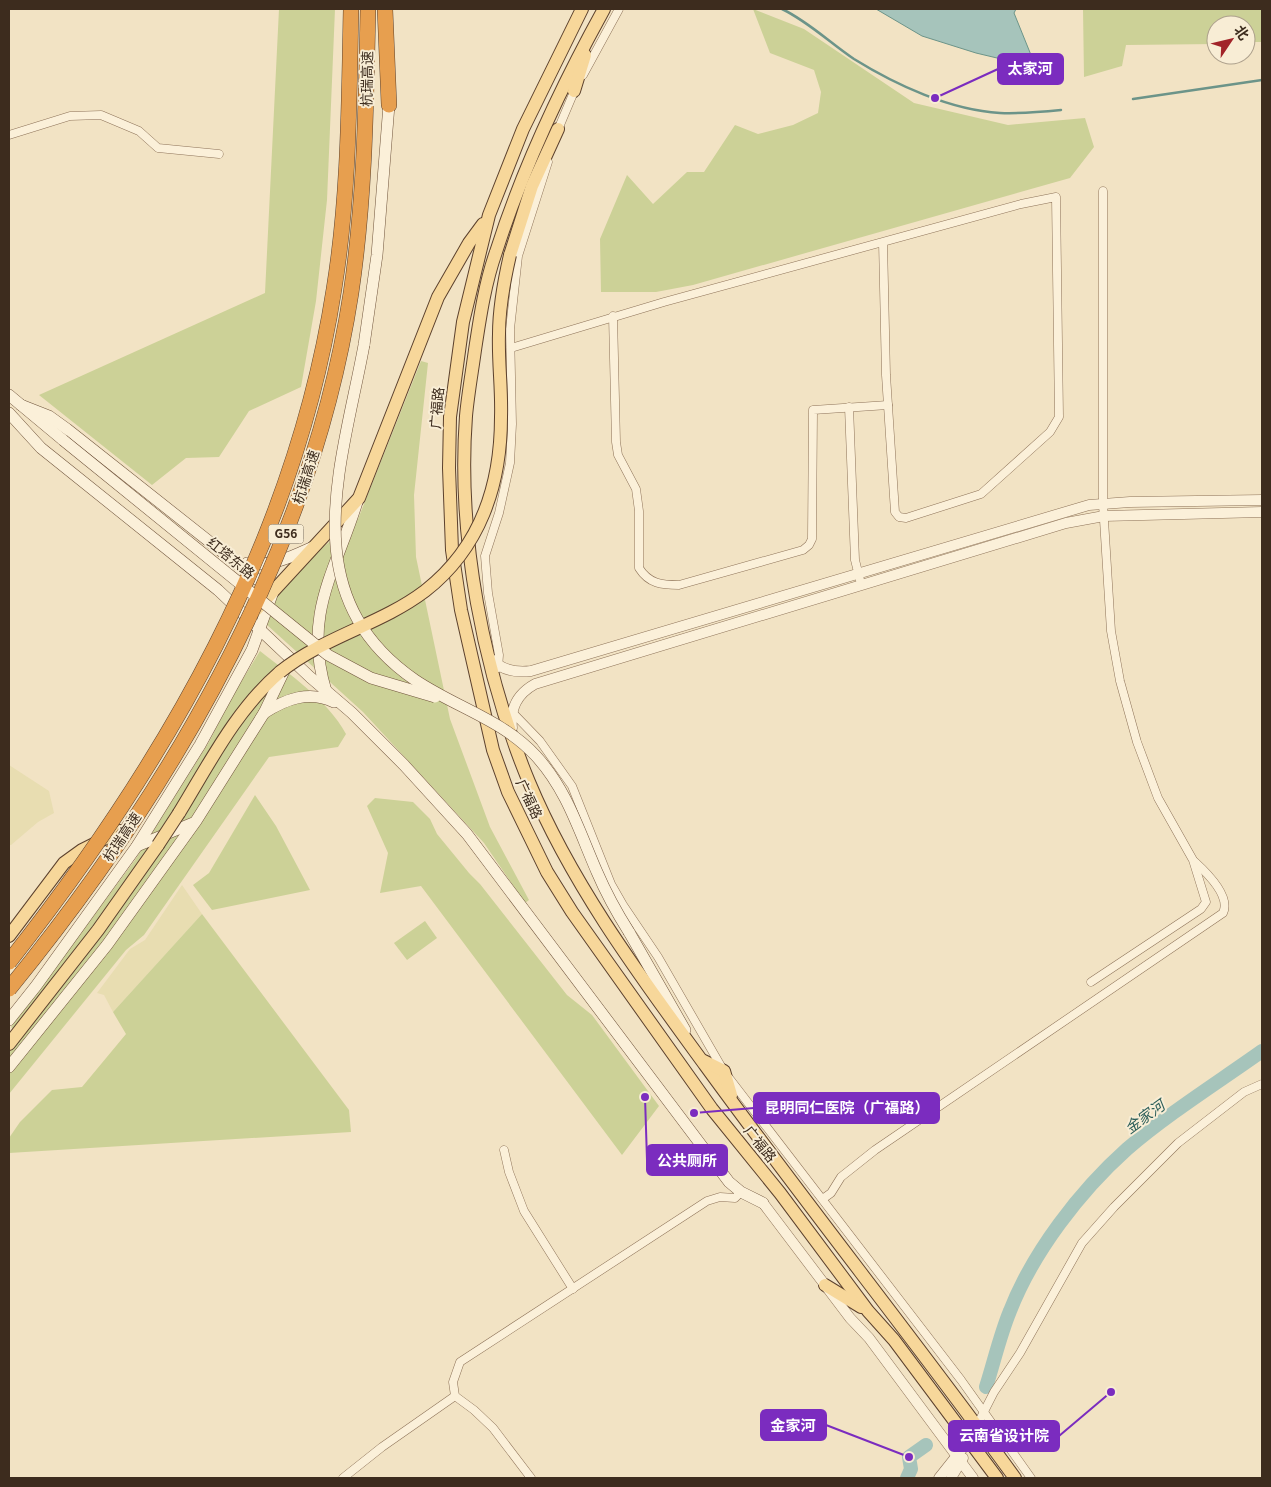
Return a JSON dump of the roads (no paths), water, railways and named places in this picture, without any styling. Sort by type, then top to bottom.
[{"type":"highway","name":"杭瑞高速","points":[[9,962],[100,839],[183,707],[242,594],[282,496],[312,399],[335,282],[346,176],[351,9]]},
{"type":"highway","name":"杭瑞高速","points":[[9,989],[109,856],[189,730],[248,621],[298,502],[328,403],[352,284],[364,168],[368,9]]},
{"type":"highway","points":[[385,9],[389,105]]},
{"type":"main road","name":"广福路","points":[[582,9],[523,129],[489,216],[463,322],[450,417],[449,468],[452,550],[461,610],[493,750],[508,792],[548,872],[572,912],[712,1109],[780,1193],[868,1311],[894,1340],[970,1439],[997,1478]]},
{"type":"main road","name":"广福路","points":[[604,9],[563,86],[520,184],[495,254],[479,325],[466,417],[469,547],[477,604],[494,662],[497,687],[530,783],[568,861],[624,949],[735,1106],[1015,1478]]},
{"type":"main road","points":[[574,91],[589,37]]},
{"type":"main road","points":[[389,105],[377,255],[364,345],[335,492],[334,539],[340,579],[358,620],[383,653],[416,680],[512,734],[532,752],[550,773],[568,802],[601,882],[702,1060],[724,1071],[735,1106]]},
{"type":"main road","points":[[9,1044],[98,930],[158,846],[247,706],[280,672],[319,645],[388,614],[416,597],[453,565],[474,536],[490,500],[498,461],[501,417],[499,322],[510,255],[532,186],[558,129]]},
{"type":"main road","points":[[326,691],[321,674],[320,610],[331,571],[438,297],[469,243],[489,216]]},
{"type":"main road","name":"红塔东路","points":[[9,395],[328,655],[371,678],[458,704]]},
{"type":"main road","points":[[21,405],[49,416],[67,428],[273,592]]},
{"type":"main road","points":[[9,413],[41,448],[218,590],[404,765],[467,834],[729,1182],[740,1192],[763,1203]]},
{"type":"main road","points":[[9,977],[81,885],[120,831],[192,717],[234,640],[248,619],[359,498]]},
{"type":"main road","points":[[226,556],[244,563],[272,563],[289,558],[314,546]]},
{"type":"main road","points":[[9,1020],[36,986],[137,846],[200,745],[252,650],[273,592]]},
{"type":"main road","points":[[9,1067],[108,945],[196,821],[264,713],[290,659]]},
{"type":"main road","points":[[264,713],[278,704],[297,697],[325,698],[345,708]]},
{"type":"main road","points":[[137,846],[182,830],[196,821]]},
{"type":"main road","points":[[9,936],[64,863],[82,850],[120,831]]},
{"type":"main road","points":[[825,1284],[868,1311]]},
{"type":"street","points":[[619,9],[574,91],[558,129],[518,256],[511,308],[512,424],[510,463],[500,513],[485,556],[488,593],[499,655],[494,662],[518,672],[531,671],[799,591],[859,579],[1066,523],[1104,516],[1262,512]]},
{"type":"street","points":[[9,136],[70,116],[101,115],[139,132],[158,148],[219,154]]},
{"type":"street","points":[[1091,982],[1201,909],[1206,902],[1193,860],[1158,798],[1137,742],[1120,680],[1112,631],[1103,504],[1103,191]]},
{"type":"street","points":[[511,348],[612,316],[883,242],[1056,197],[1058,417],[1050,432],[981,494],[906,518],[900,518],[896,512],[888,405],[883,242]]},
{"type":"street","points":[[612,316],[618,455],[636,489],[639,511],[639,568],[650,581],[660,585],[679,585],[803,550],[809,545],[812,538],[813,410],[888,405]]},
{"type":"street","points":[[849,407],[855,560],[859,579]]},
{"type":"street","points":[[512,734],[514,702],[520,694],[535,684],[803,602],[859,579],[1075,508],[1103,504],[1262,500]]},
{"type":"street","points":[[799,591],[803,602]]},
{"type":"street","points":[[630,642],[634,654]]},
{"type":"street","points":[[497,687],[512,713],[540,741],[572,786],[619,898],[658,957],[724,1071],[824,1198],[1031,1478]]},
{"type":"street","points":[[824,1198],[831,1193],[841,1177],[875,1150],[1223,913],[1225,909],[1224,900],[1209,874],[1193,860]]},
{"type":"street","points":[[951,1478],[994,1392],[1020,1352],[1082,1243],[1114,1207],[1178,1143],[1244,1092],[1262,1084]]},
{"type":"street","points":[[504,1150],[509,1172],[524,1211],[573,1289]]},
{"type":"street","points":[[531,1478],[493,1428],[474,1410],[455,1396],[453,1382],[460,1362],[707,1200],[720,1197],[735,1198],[740,1192]]},
{"type":"street","points":[[763,1203],[869,1338],[973,1478]]},
{"type":"street","points":[[343,1478],[360,1463],[455,1396]]},
{"type":"street","points":[[939,1478],[959,1459]]},
{"type":"water","points":[[876,9],[1016,9],[1014,13],[1031,55],[1034,75],[1021,81],[1018,63],[976,53],[922,36]]},
{"type":"waterway","points":[[782,9],[810,26],[870,69],[924,95],[981,111],[1016,113],[1061,110]]},
{"type":"waterway","points":[[1133,99],[1262,80]]},
{"type":"waterway","name":"金家河","points":[[986,1387],[1003,1329],[1020,1289],[1045,1245],[1075,1203],[1127,1149],[1176,1111],[1262,1051]]},
{"type":"waterway","name":"金家河","points":[[907,1478],[911,1469],[909,1457],[926,1445]]},
{"type":"place","name":"太家河","points":[[935,98]]},
{"type":"place","name":"公共厕所","points":[[645,1097]]},
{"type":"place","name":"昆明同仁医院（广福路）","points":[[694,1113]]},
{"type":"place","name":"云南省设计院","points":[[1111,1392]]},
{"type":"place","name":"金家河","points":[[909,1457]]}]
